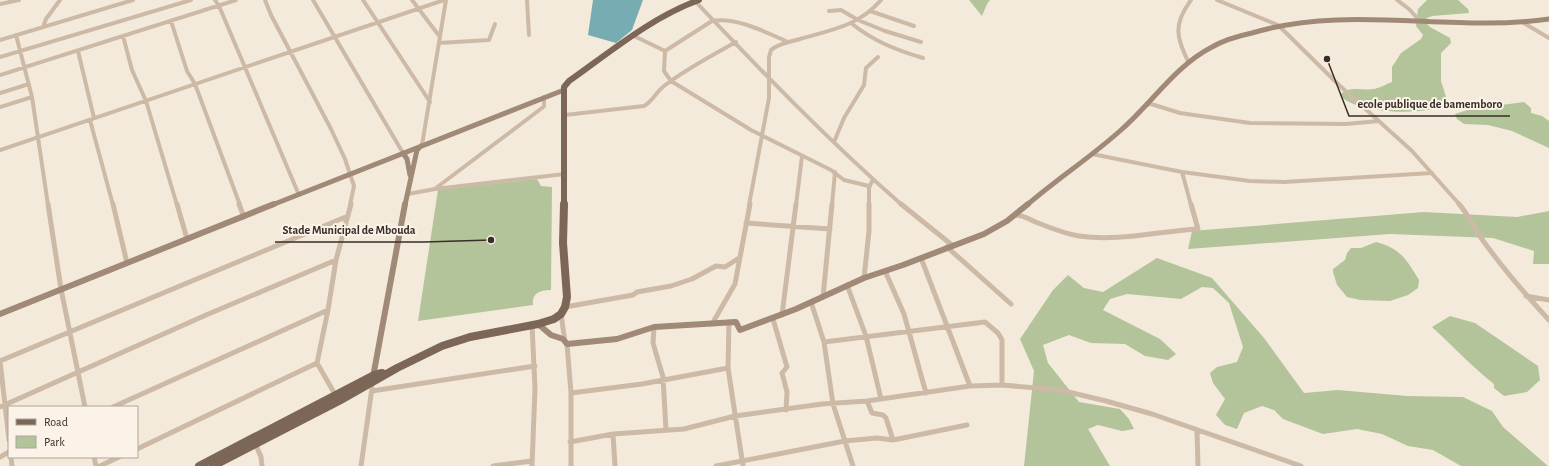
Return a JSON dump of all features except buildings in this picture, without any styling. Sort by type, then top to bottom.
[{"type":"main road","points":[[199,466],[255,441],[372,383],[430,351],[459,340],[535,325],[554,319],[561,314],[565,307],[566,290],[563,234],[565,85],[656,21],[696,0]]},
{"type":"main road","points":[[214,466],[255,441],[336,396],[372,383]]},
{"type":"street","points":[[0,4],[19,0]]},
{"type":"street","points":[[43,27],[45,20],[58,5],[60,0]]},
{"type":"street","points":[[0,40],[133,0]]},
{"type":"street","points":[[0,57],[192,0]]},
{"type":"street","points":[[215,0],[219,6],[299,195]]},
{"type":"street","points":[[0,75],[78,52],[103,41],[124,36],[236,0]]},
{"type":"street","points":[[265,0],[331,129],[351,174],[354,186],[348,216],[336,260],[328,310],[317,363],[336,396]]},
{"type":"street","points":[[313,0],[402,153],[407,159],[410,179]]},
{"type":"street","points":[[363,0],[430,102]]},
{"type":"street","points":[[412,0],[440,38]]},
{"type":"street","points":[[0,150],[445,0],[422,145],[417,150],[410,179],[372,383],[361,466]]},
{"type":"street","points":[[527,0],[529,35]]},
{"type":"street","points":[[696,0],[769,79],[834,142],[913,215],[950,246],[1011,304]]},
{"type":"street","points":[[712,324],[735,284],[769,98],[770,50],[788,42],[832,31],[858,20],[881,0]]},
{"type":"street","points":[[1189,63],[1179,45],[1177,28],[1183,11],[1191,0]]},
{"type":"street","points":[[1217,0],[1278,25],[1340,86],[1412,151],[1466,213],[1478,234],[1526,296],[1549,320]]},
{"type":"street","points":[[1397,0],[1409,9],[1419,20]]},
{"type":"street","points":[[829,11],[840,9],[858,20],[891,34],[921,42]]},
{"type":"street","points":[[870,11],[914,26]]},
{"type":"street","points":[[566,344],[617,339],[654,327],[736,322],[740,330],[773,319],[864,278],[921,258],[994,229],[1014,215],[1121,130],[1189,63],[1212,46],[1256,30],[1278,25],[1367,19],[1475,23],[1522,22],[1549,19]]},
{"type":"street","points":[[665,51],[714,20],[744,25],[788,42]]},
{"type":"street","points":[[171,21],[186,71],[195,84],[244,217]]},
{"type":"street","points":[[1522,22],[1549,38]]},
{"type":"street","points":[[850,23],[872,40],[883,46],[923,58]]},
{"type":"street","points":[[439,43],[488,40],[491,38],[495,24]]},
{"type":"street","points":[[16,35],[32,97],[61,289],[85,406]]},
{"type":"street","points":[[124,36],[132,70],[146,101],[187,239]]},
{"type":"street","points":[[634,36],[665,51]]},
{"type":"street","points":[[565,115],[644,106],[650,103],[661,88],[697,65],[705,58],[736,42]]},
{"type":"street","points":[[665,51],[664,71],[671,82],[761,136],[835,172],[844,180],[869,186]]},
{"type":"street","points":[[78,52],[92,119],[127,263]]},
{"type":"street","points":[[834,142],[844,118],[864,85],[866,68],[878,57]]},
{"type":"street","points":[[0,93],[29,84]]},
{"type":"street","points":[[0,314],[422,145],[564,90]]},
{"type":"street","points":[[0,108],[32,97]]},
{"type":"street","points":[[435,189],[542,108],[544,104],[544,97]]},
{"type":"street","points":[[1146,105],[1151,104],[1184,114],[1250,123],[1346,124],[1379,121]]},
{"type":"street","points":[[1092,154],[1182,172],[1270,182],[1432,173]]},
{"type":"street","points":[[782,315],[802,156]]},
{"type":"street","points":[[824,297],[835,172]]},
{"type":"street","points":[[1014,215],[1020,214],[1052,228],[1086,236],[1128,237],[1198,229],[1182,172]]},
{"type":"street","points":[[408,194],[435,189],[565,174]]},
{"type":"street","points":[[864,278],[869,231],[869,186],[873,179]]},
{"type":"street","points":[[8,434],[3,406],[0,361],[348,216]]},
{"type":"street","points":[[746,223],[830,229]]},
{"type":"street","points":[[565,307],[633,295],[637,292],[671,286],[692,279],[716,266],[725,267],[739,258]]},
{"type":"street","points":[[921,258],[970,386]]},
{"type":"street","points":[[3,406],[206,315],[336,260]]},
{"type":"street","points":[[885,271],[892,284],[908,331],[926,393]]},
{"type":"street","points":[[847,285],[866,336],[882,399]]},
{"type":"street","points":[[1526,296],[1549,300]]},
{"type":"street","points":[[811,302],[824,342],[833,404],[853,466]]},
{"type":"street","points":[[115,406],[328,310]]},
{"type":"street","points":[[561,314],[571,393],[571,466]]},
{"type":"street","points":[[773,319],[787,367],[782,373],[787,392],[786,410]]},
{"type":"street","points":[[729,322],[728,368],[743,463]]},
{"type":"street","points":[[824,342],[985,322],[998,333],[1002,340],[1002,385]]},
{"type":"street","points":[[535,325],[551,335],[563,339],[566,344]]},
{"type":"street","points":[[493,466],[532,463],[535,388],[535,325]]},
{"type":"street","points":[[654,327],[654,343],[663,381],[666,430]]},
{"type":"street","points":[[138,448],[317,363]]},
{"type":"street","points":[[372,383],[534,366]]},
{"type":"street","points":[[571,393],[663,381],[728,368]]},
{"type":"street","points":[[570,442],[613,434],[684,429],[735,416],[822,404],[867,401],[970,386],[1002,385],[1044,387],[1074,392],[1128,407],[1301,466]]},
{"type":"street","points":[[867,401],[872,413],[883,415],[886,418],[893,440]]},
{"type":"street","points":[[716,466],[743,463],[845,441],[877,438],[893,440],[966,425]]},
{"type":"street","points":[[1197,431],[1198,466]]},
{"type":"street","points":[[613,434],[615,466]]},
{"type":"street","points":[[255,441],[262,466]]},
{"type":"street","points":[[100,466],[117,458]]},
{"type":"green space","points":[[969,0],[990,0],[982,16]]},
{"type":"green space","points":[[1427,0],[1458,0],[1468,9],[1469,13],[1432,16],[1427,18],[1425,22],[1430,27],[1450,38],[1451,43],[1441,53],[1441,81],[1448,103],[1425,110],[1409,112],[1375,110],[1348,101],[1340,95],[1347,90],[1374,89],[1392,82],[1392,67],[1401,53],[1421,39],[1423,35],[1416,26],[1418,9]]},
{"type":"green space","points":[[1524,102],[1531,108],[1531,113],[1542,116],[1549,121],[1549,148],[1512,131],[1488,125],[1464,124],[1457,119],[1455,114],[1474,108],[1492,110],[1494,106]]},
{"type":"green space","points":[[537,179],[541,186],[552,187],[551,290],[540,292],[535,295],[533,305],[418,321],[438,190]]},
{"type":"green space","points":[[1549,211],[1549,264],[1533,264],[1534,251],[1493,238],[1390,234],[1188,249],[1192,231],[1424,212],[1517,217]]},
{"type":"green space","points":[[1376,242],[1397,251],[1402,256],[1411,266],[1419,280],[1418,288],[1408,295],[1390,301],[1360,300],[1347,297],[1337,285],[1333,269],[1345,260],[1347,253],[1351,248],[1361,248]]},
{"type":"green space","points":[[1157,258],[1212,278],[1264,338],[1304,393],[1338,390],[1407,396],[1463,397],[1492,411],[1503,427],[1548,466],[1461,466],[1433,450],[1408,446],[1382,434],[1357,429],[1323,434],[1283,419],[1274,410],[1262,406],[1244,413],[1237,429],[1225,425],[1216,415],[1225,399],[1213,383],[1210,373],[1217,367],[1237,362],[1243,347],[1229,303],[1213,288],[1202,287],[1181,299],[1127,294],[1110,299],[1103,310],[1160,339],[1176,354],[1168,360],[1145,356],[1125,344],[1091,343],[1069,335],[1043,345],[1048,363],[1079,402],[1120,409],[1129,419],[1134,429],[1122,431],[1098,425],[1088,429],[1110,466],[1024,466],[1034,371],[1020,339],[1053,290],[1068,275],[1084,288],[1103,292]]},
{"type":"green space","points":[[1450,316],[1475,323],[1538,366],[1540,380],[1527,392],[1504,396],[1494,388],[1494,384],[1470,364],[1432,327]]},
{"type":"water","points":[[593,0],[643,0],[632,30],[616,43],[588,35]]},
{"type":"place","name":"ecole publique de bamemboro","points":[[1327,59]]},
{"type":"place","name":"Stade Municipal de Mbouda","points":[[491,240]]}]
